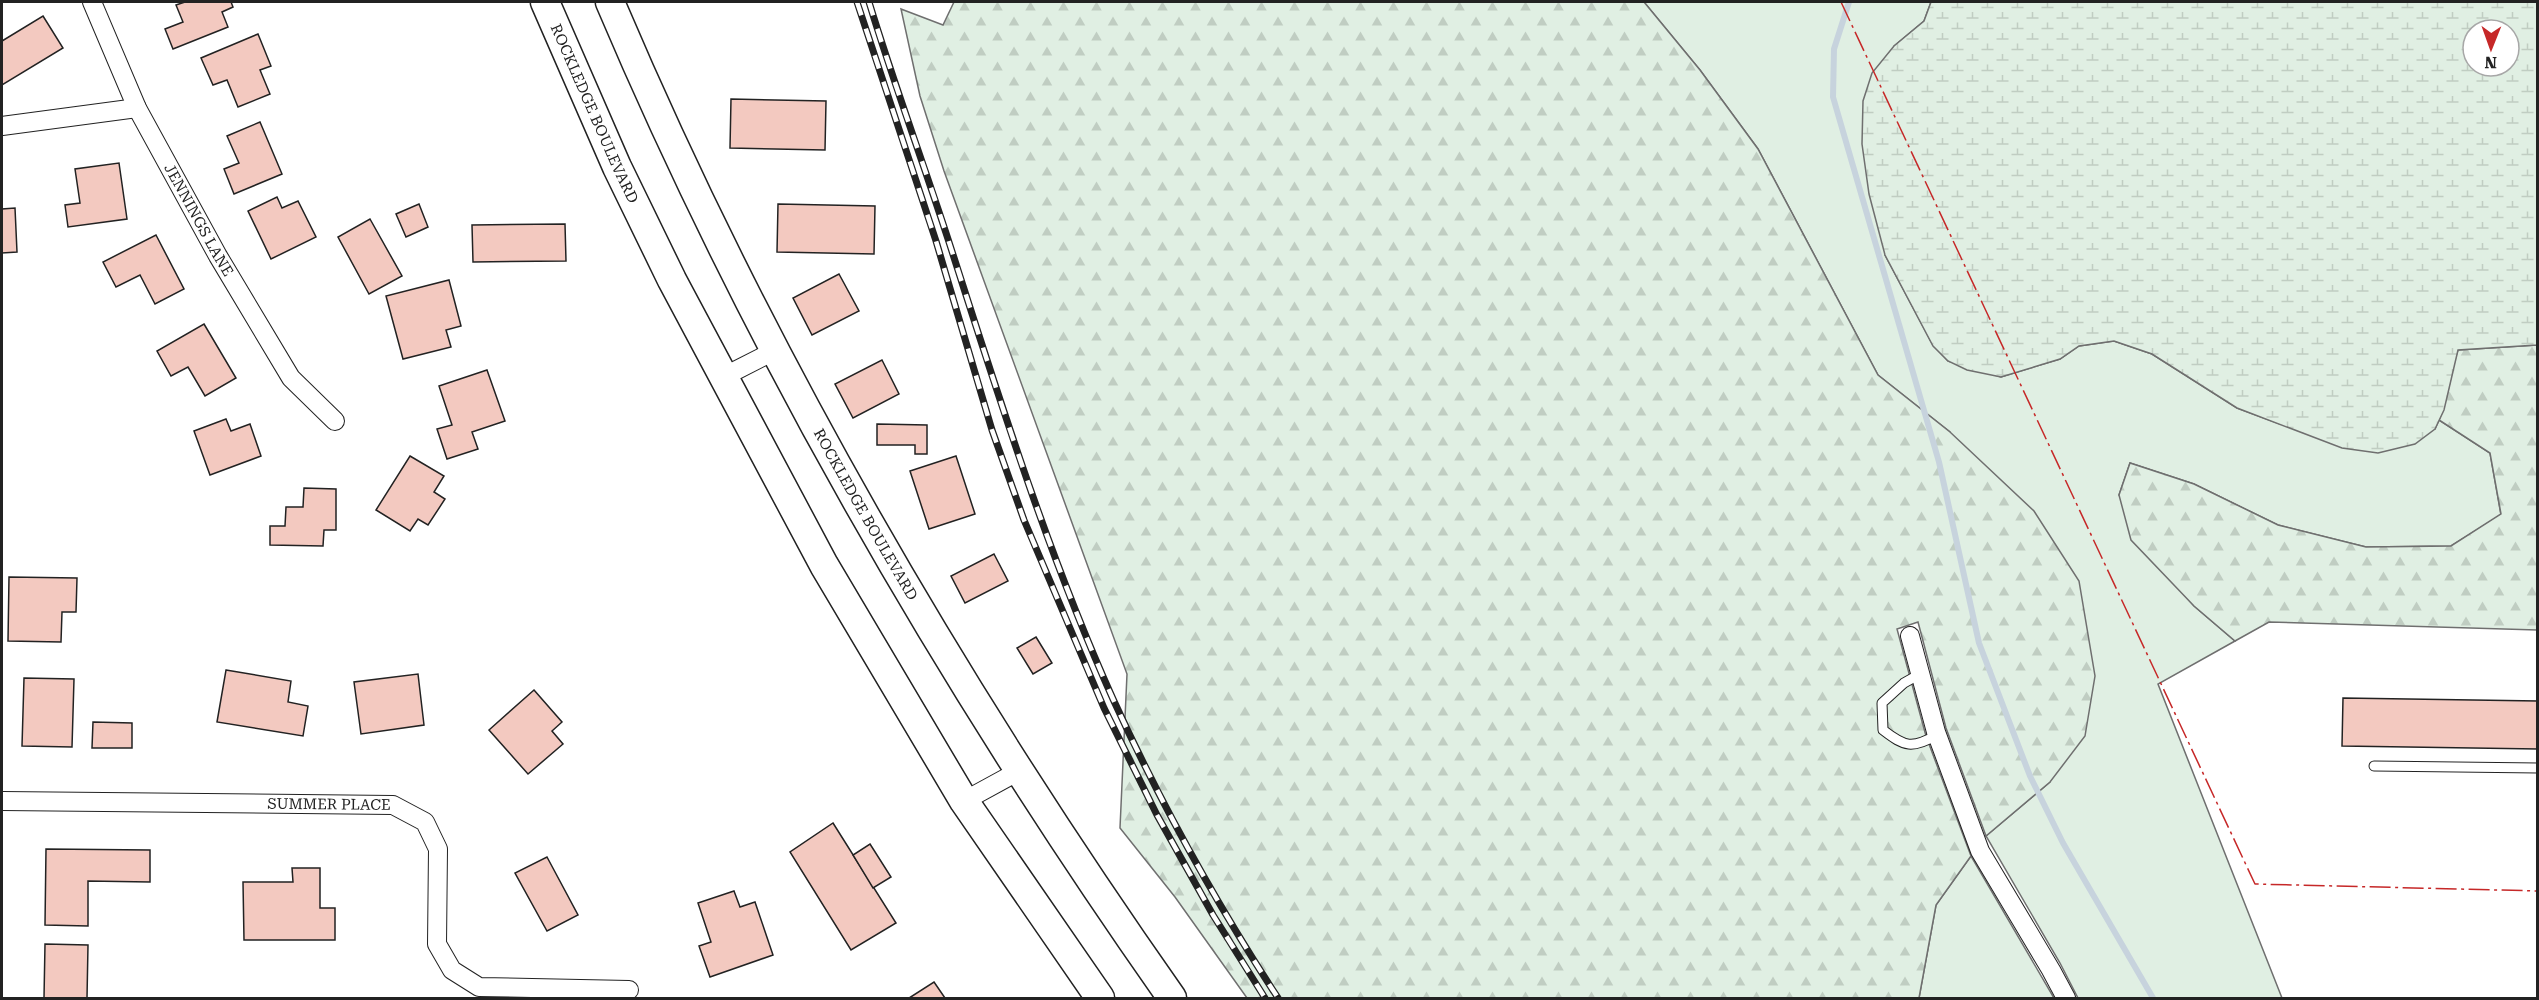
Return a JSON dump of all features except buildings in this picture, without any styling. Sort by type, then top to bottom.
[{"type":"main road","name":"ROCKLEDGE BOULEVARD","points":[[545,2],[625,185],[723,377],[824,565],[964,801],[1100,999]]},
{"type":"main road","name":"ROCKLEDGE BOULEVARD","points":[[610,2],[705,209],[776,350],[943,648],[1019,771],[1172,999]]},
{"type":"street","name":"JENNINGS LANE","points":[[92,2],[137,108],[218,256],[291,378],[335,422]]},
{"type":"street","points":[[2,126],[137,108]]},
{"type":"street","points":[[723,377],[776,350]]},
{"type":"street","points":[[1910,636],[1937,735],[1980,850],[2066,999]]},
{"type":"street","points":[[964,801],[1019,771]]},
{"type":"street","name":"SUMMER PLACE","points":[[2,801],[393,805],[424,822],[438,849],[437,944],[452,970],[479,987],[629,990]]},
{"type":"lane","points":[[1920,674],[1904,683],[1882,703],[1883,730],[1902,744],[1921,744],[1937,735]]},
{"type":"lane","points":[[2374,765],[2538,768]]},
{"type":"green space","points":[[954,2],[1644,2],[1700,70],[1758,149],[1878,375],[1950,432],[2034,511],[2079,581],[2095,676],[2085,736],[2050,782],[1986,836],[1946,728],[1918,622],[1897,629],[1926,736],[1971,856],[1936,905],[1919,998],[1247,998],[1175,897],[1120,828],[1127,674],[944,171],[920,96],[901,9],[943,25]]},
{"type":"green space","points":[[1644,2],[1931,2],[1924,21],[1894,46],[1885,255],[1933,345],[1948,361],[2001,377],[2060,359],[2079,346],[2114,341],[2152,354],[2237,408],[2280,424],[2435,429],[2439,420],[2490,453],[2501,515],[2451,546],[2366,547],[2278,525],[2194,484],[2130,463],[2119,495],[2165,573],[2194,606],[2235,641],[2158,684],[2282,998],[2078,998],[1986,836],[2050,782],[1950,432],[1878,375],[1758,149],[1700,70]]},
{"type":"green space","points":[[1931,2],[2537,2],[2537,345],[2458,350],[2444,410],[2435,429],[2415,444],[2378,453],[2342,448],[2237,408],[2152,354],[2114,341],[2079,346],[2060,359],[2001,377],[1967,370],[1948,361],[1933,346],[1885,255],[1869,194],[1862,144],[1863,101],[1872,73],[1894,46],[1924,21]]},
{"type":"green space","points":[[2537,345],[2537,630],[2269,622],[2235,641],[2194,606],[2131,540],[2119,495],[2130,463],[2194,484],[2278,525],[2366,547],[2451,546],[2501,514],[2490,453],[2439,420],[2458,350]]},
{"type":"green space","points":[[1971,856],[2054,998],[1919,998],[1936,905]]},
{"type":"waterway","points":[[1849,2],[1834,49],[1833,97],[1939,462],[1979,643],[2030,776],[2063,843],[2153,998]]},
{"type":"railway","points":[[857,2],[936,241],[992,430],[1024,520],[1104,708],[1157,815],[1213,915],[1265,998]]},
{"type":"railway","points":[[869,2],[1024,471],[1089,643],[1131,738],[1170,814],[1211,889],[1278,998]]},
{"type":"power","points":[[1841,2],[2255,884],[2538,891]]}]
